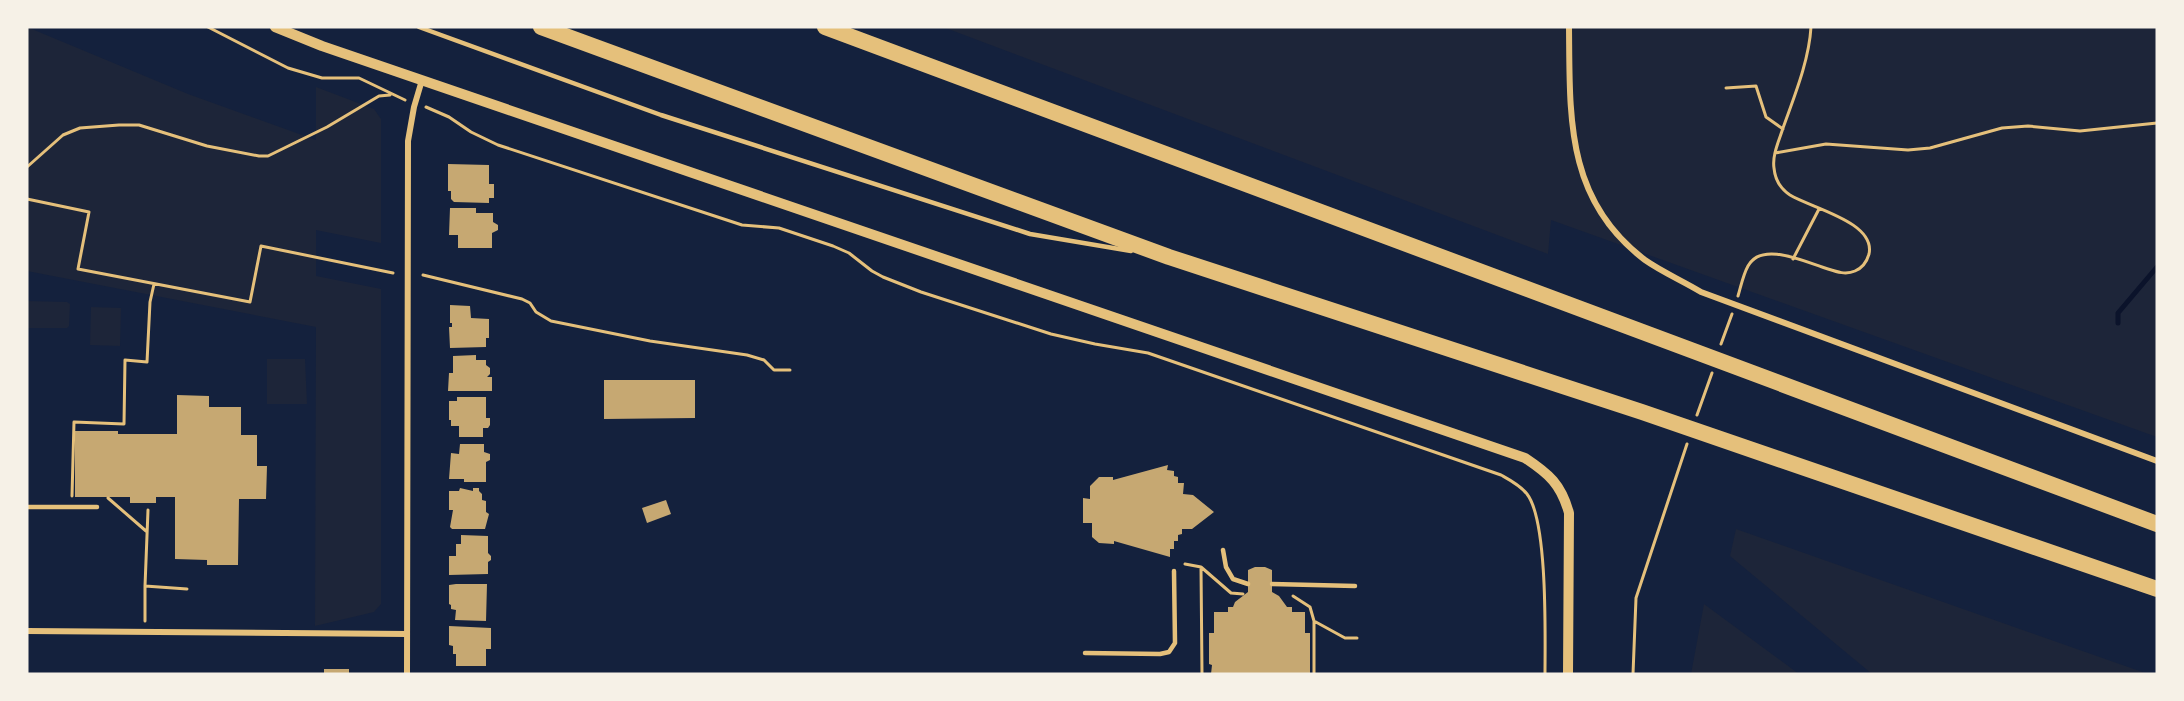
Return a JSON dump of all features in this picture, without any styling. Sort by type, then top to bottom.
[{"type":"highway","points":[[541,27],[1169,257],[1642,412],[2157,589]]},
{"type":"highway","points":[[825,27],[2157,524]]},
{"type":"street","points":[[275,27],[322,46],[1525,458],[1554,480],[1564,496],[1569,513],[1568,674]]},
{"type":"street","points":[[1569,27],[1570,107],[1574,146],[1585,182],[1601,214],[1618,237],[1646,261],[1701,291],[2157,461]]},
{"type":"street","points":[[407,674],[408,141],[422,80]]},
{"type":"street","points":[[27,632],[407,634]]},
{"type":"lane","points":[[419,27],[661,115],[1030,234],[1169,257]]},
{"type":"lane","points":[[27,507],[97,507]]},
{"type":"lane","points":[[1223,550],[1226,567],[1233,579],[1248,584]]},
{"type":"lane","points":[[1085,652],[1160,654],[1169,652],[1175,643],[1174,571]]},
{"type":"lane","points":[[1272,584],[1356,586]]},
{"type":"path","points":[[208,27],[288,68],[322,78],[359,78],[403,99]]},
{"type":"path","points":[[1746,270],[1752,260],[1764,254],[1775,253],[1842,273],[1857,270],[1866,261],[1869,247],[1864,233],[1857,227],[1792,196],[1782,188],[1774,169],[1775,153],[1804,64],[1811,27]]},
{"type":"path","points":[[1726,88],[1756,86],[1766,117],[1783,129]]},
{"type":"path","points":[[27,167],[63,135],[80,128],[108,125],[139,125],[207,146],[268,156],[327,127],[380,96],[392,95]]},
{"type":"path","points":[[433,110],[449,117],[471,132],[528,156],[742,225],[780,228],[833,246],[849,253],[878,274],[921,291],[1051,334],[1095,345],[1148,353],[1501,475],[1521,487],[1528,495],[1535,513],[1540,537],[1545,600],[1545,674]]},
{"type":"path","points":[[1775,153],[1826,144],[1908,150],[1930,148],[2002,128],[2080,131],[2157,123]]},
{"type":"path","points":[[27,200],[89,212],[78,269],[250,303],[261,246],[393,273]]},
{"type":"path","points":[[1793,259],[1819,209]]},
{"type":"path","points":[[423,275],[522,299],[530,303],[536,312],[551,321],[650,341],[747,356],[764,360],[774,370],[790,370]]},
{"type":"path","points":[[72,507],[74,422],[124,424],[125,360],[147,362],[150,303],[154,284]]},
{"type":"path","points":[[108,498],[146,531]]},
{"type":"path","points":[[145,622],[148,510]]},
{"type":"path","points":[[1185,564],[1201,567],[1231,594],[1244,594]]},
{"type":"path","points":[[1201,567],[1202,674]]},
{"type":"path","points":[[145,586],[188,589]]},
{"type":"path","points":[[1633,674],[1635,607],[1639,587]]},
{"type":"path","points":[[1290,594],[1310,607],[1314,621],[1314,674]]},
{"type":"path","points":[[1314,621],[1344,638],[1357,638]]},
{"type":"shaded area","points":[[27,27],[188,94],[316,140],[316,87],[374,109],[381,119],[381,243],[316,230],[316,276],[381,289],[381,604],[374,612],[315,626],[316,327],[27,271]]},
{"type":"shaded area","points":[[943,27],[2157,27],[2157,437],[1551,220],[1548,254]]},
{"type":"shaded area","points":[[27,301],[67,302],[70,304],[69,326],[67,328],[27,328]]},
{"type":"shaded area","points":[[91,307],[121,308],[120,346],[90,345]]},
{"type":"shaded area","points":[[267,359],[305,359],[307,404],[267,404]]},
{"type":"shaded area","points":[[1736,529],[2148,674],[1872,674],[1730,556]]},
{"type":"shaded area","points":[[1704,604],[1799,674],[1691,674]]},
{"type":"building","points":[[448,164],[489,165],[489,184],[494,184],[494,198],[489,198],[489,203],[454,202],[451,199],[451,191],[448,191]]},
{"type":"building","points":[[450,208],[476,208],[476,213],[493,213],[493,222],[498,225],[498,230],[492,233],[492,248],[458,248],[458,235],[449,235]]},
{"type":"building","points":[[450,305],[470,306],[471,318],[489,319],[489,338],[486,338],[486,347],[450,348],[449,327],[452,327],[452,323],[450,323]]},
{"type":"building","points":[[476,355],[476,360],[486,360],[486,365],[490,368],[490,374],[487,377],[492,377],[492,391],[448,391],[449,373],[453,373],[453,356]]},
{"type":"building","points":[[604,380],[695,380],[695,418],[604,419]]},
{"type":"building","points":[[177,395],[209,396],[209,407],[241,407],[241,435],[257,435],[257,466],[267,466],[266,499],[239,499],[238,565],[207,565],[207,560],[175,559],[175,497],[156,497],[156,503],[130,503],[130,497],[75,497],[75,431],[177,434]]},
{"type":"building","points":[[457,397],[486,397],[486,418],[490,418],[490,425],[488,428],[483,428],[483,437],[459,437],[459,426],[451,426],[449,401],[457,401]]},
{"type":"building","points":[[460,444],[484,444],[484,452],[490,454],[490,460],[486,462],[486,482],[449,479],[451,453],[459,454]]},
{"type":"building","points":[[1168,465],[1167,470],[1174,471],[1174,476],[1178,477],[1178,483],[1184,483],[1183,494],[1193,495],[1214,512],[1192,529],[1182,529],[1182,534],[1178,535],[1178,541],[1174,541],[1174,549],[1170,549],[1170,557],[1114,541],[1114,544],[1099,543],[1092,537],[1092,523],[1083,523],[1083,498],[1090,499],[1090,486],[1099,477],[1113,477],[1113,480]]},
{"type":"building","points":[[460,488],[473,491],[473,488],[479,488],[482,500],[486,501],[486,512],[489,514],[485,529],[452,529],[450,527],[453,510],[449,510],[449,491],[459,491]]},
{"type":"building","points":[[666,500],[671,514],[647,523],[642,508]]},
{"type":"building","points":[[461,535],[488,536],[488,553],[491,560],[488,562],[488,574],[449,575],[449,556],[456,556],[456,544],[461,544]]},
{"type":"building","points":[[1255,567],[1272,570],[1272,592],[1279,596],[1287,607],[1292,607],[1292,612],[1305,612],[1305,633],[1310,633],[1310,674],[1211,674],[1209,633],[1214,633],[1214,612],[1228,612],[1228,607],[1233,607],[1235,602],[1248,592],[1248,570]]},
{"type":"building","points":[[487,584],[486,621],[455,620],[456,610],[451,609],[449,604],[449,585]]},
{"type":"building","points":[[449,626],[491,628],[491,649],[486,649],[486,666],[456,666],[456,654],[453,654],[453,646],[449,645]]},
{"type":"building","points":[[324,669],[349,669],[349,674],[324,674]]},
{"type":"waterway","points":[[2118,323],[2118,313],[2157,267]]}]
